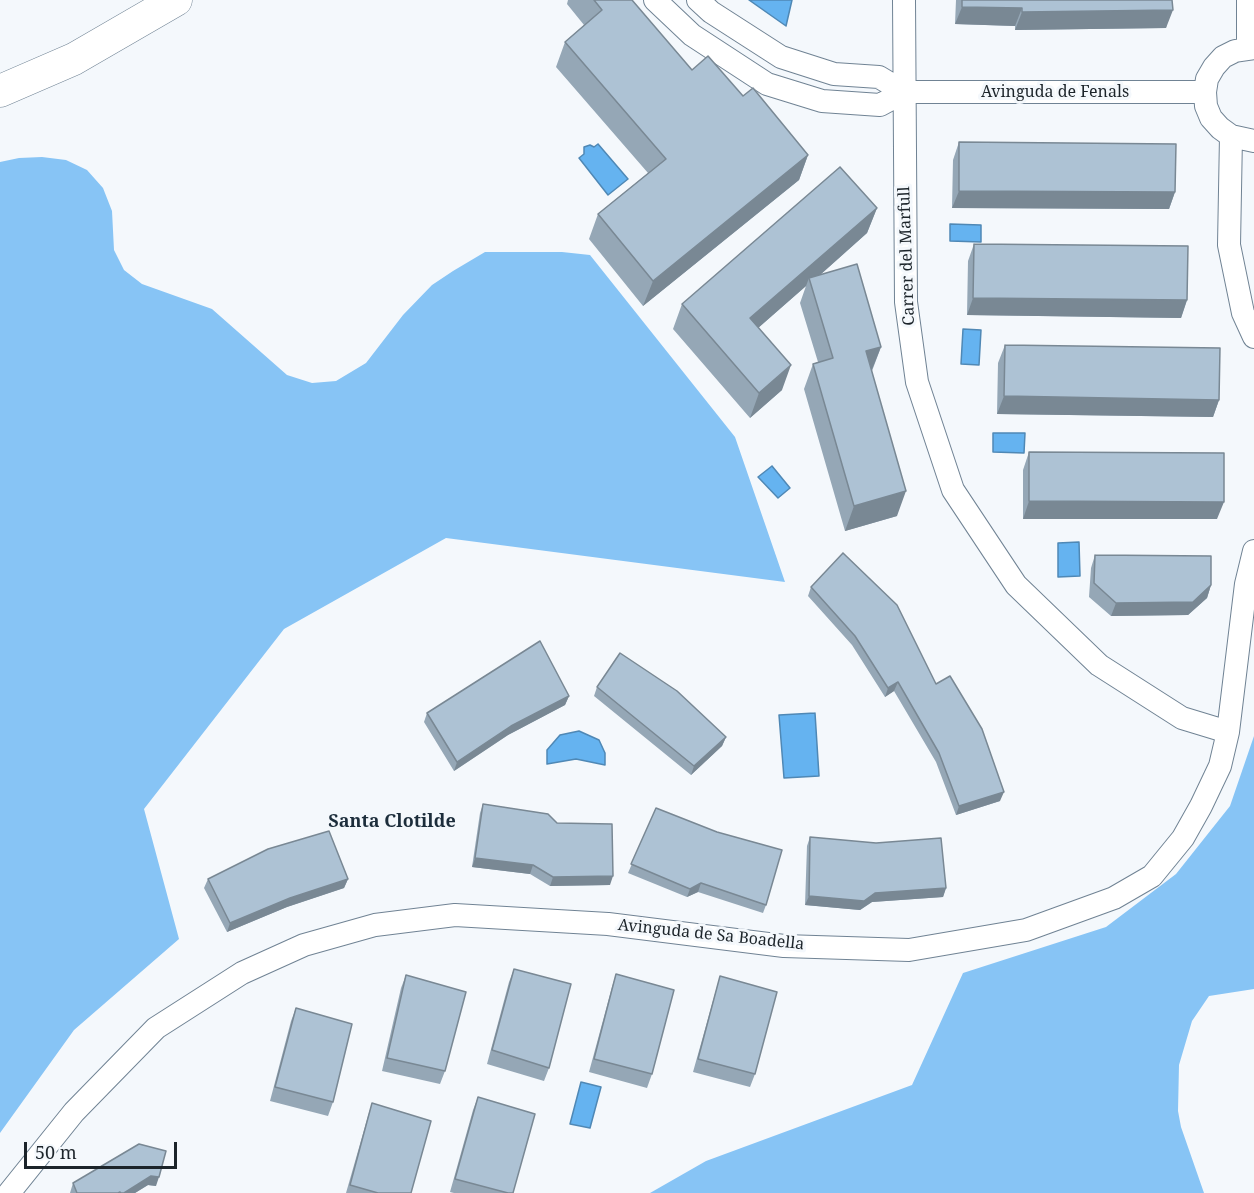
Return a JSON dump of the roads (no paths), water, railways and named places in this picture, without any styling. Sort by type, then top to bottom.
[{"type":"main road","points":[[0,92],[74,59],[176,0]]},
{"type":"street","name":"Avinguda de Fenals","points":[[655,0],[692,35],[767,84],[822,101],[880,105],[904,92],[1205,92]]},
{"type":"street","points":[[698,0],[711,12],[781,57],[834,74],[879,77],[904,92]]},
{"type":"street","name":"Carrer del Marfull","points":[[904,0],[906,302],[917,382],[953,490],[1016,585],[1099,665],[1182,718],[1228,732]]},
{"type":"street","points":[[1248,0],[1251,48],[1235,51],[1223,57],[1210,73],[1205,92],[1206,106],[1211,118],[1220,128],[1231,136],[1254,141]]},
{"type":"street","points":[[1231,136],[1229,244],[1243,313],[1254,337]]},
{"type":"street","name":"Avinguda de Sa Boadella","points":[[9,1193],[74,1112],[156,1028],[243,973],[304,945],[375,925],[454,915],[608,924],[784,946],[909,950],[1026,930],[1114,898],[1152,876],[1183,838],[1202,806],[1220,766],[1228,732],[1246,584],[1254,551]]},
{"type":"district","name":"Santa Clotilde","points":[[392,822]]}]
